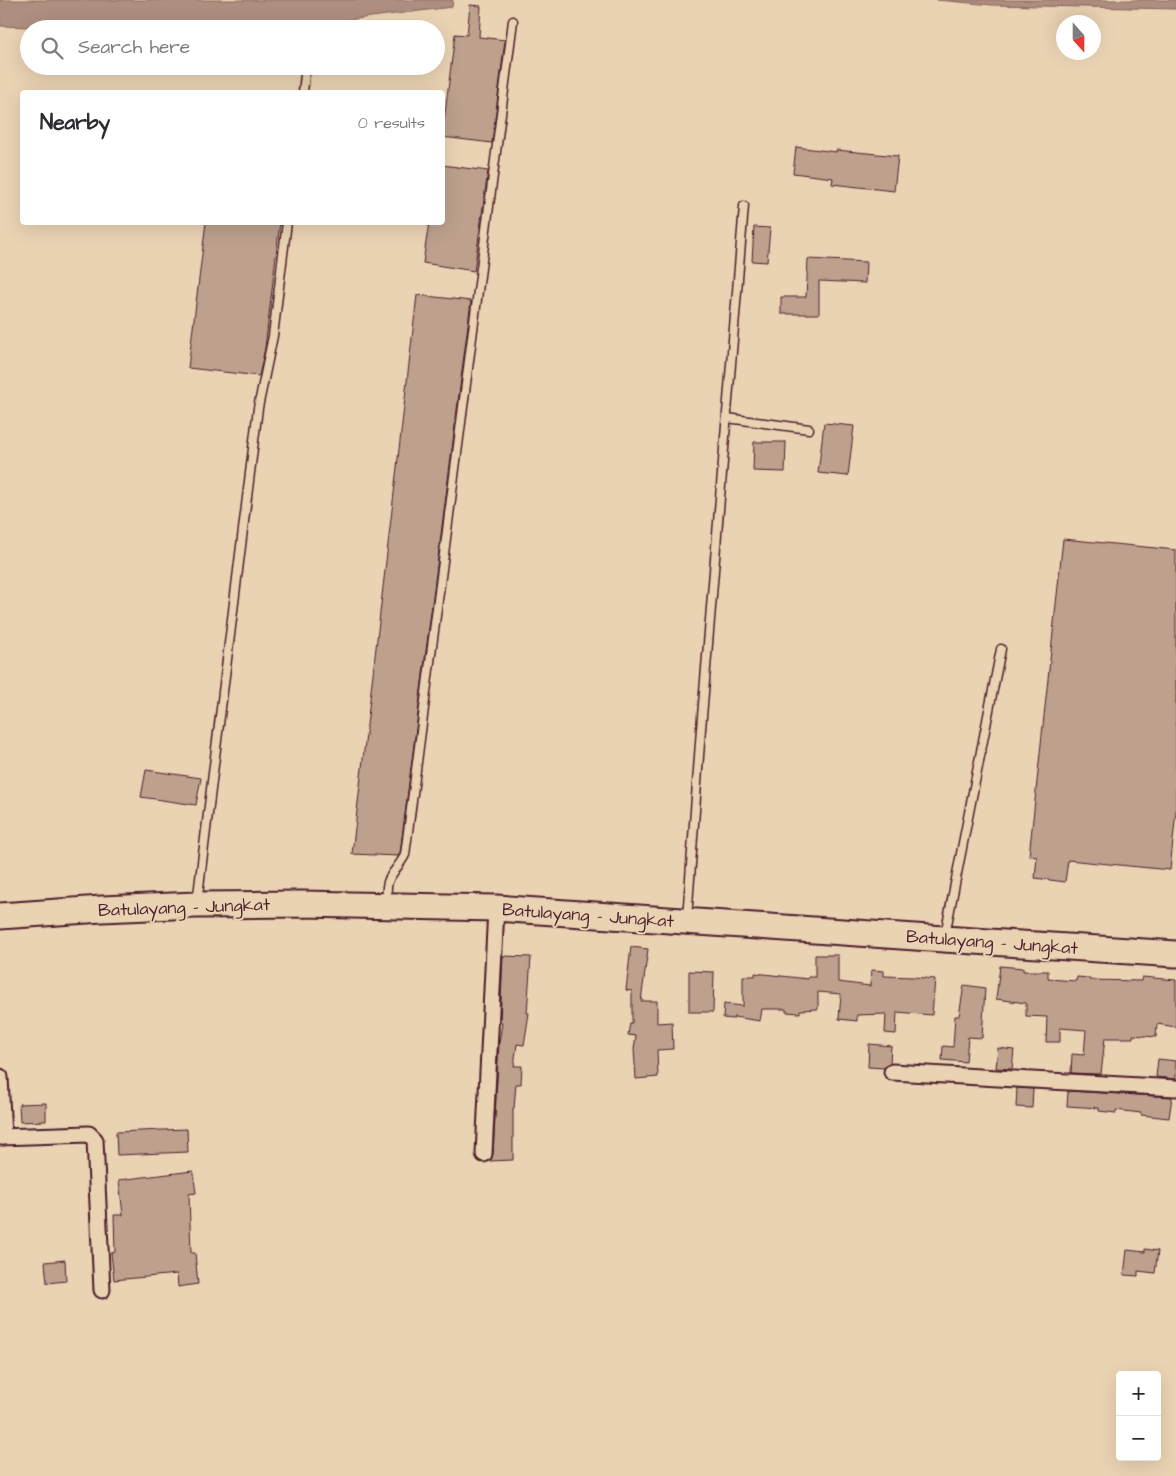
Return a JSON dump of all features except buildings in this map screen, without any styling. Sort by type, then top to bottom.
[{"type":"highway","name":"Batulayang - Jungkat","points":[[0,916],[102,908],[196,905],[303,904],[496,908],[944,940],[1176,954]]},
{"type":"street","points":[[484,1154],[496,908]]},
{"type":"street","points":[[892,1072],[1176,1088]]},
{"type":"street","points":[[0,1077],[1,1137],[89,1134],[95,1140],[102,1290]]},
{"type":"lane","points":[[388,905],[389,877],[402,862],[405,855],[513,21]]},
{"type":"lane","points":[[303,90],[305,75]]},
{"type":"lane","points":[[687,922],[744,206]]},
{"type":"lane","points":[[196,905],[258,408],[272,336],[286,225]]},
{"type":"lane","points":[[727,418],[809,429]]},
{"type":"lane","points":[[944,940],[1001,649]]},
{"type":"shaded area","points":[[0,0],[453,0],[452,7],[347,20],[20,20],[20,27],[0,26]]},
{"type":"shaded area","points":[[937,0],[1176,0],[1176,9],[992,5]]}]
